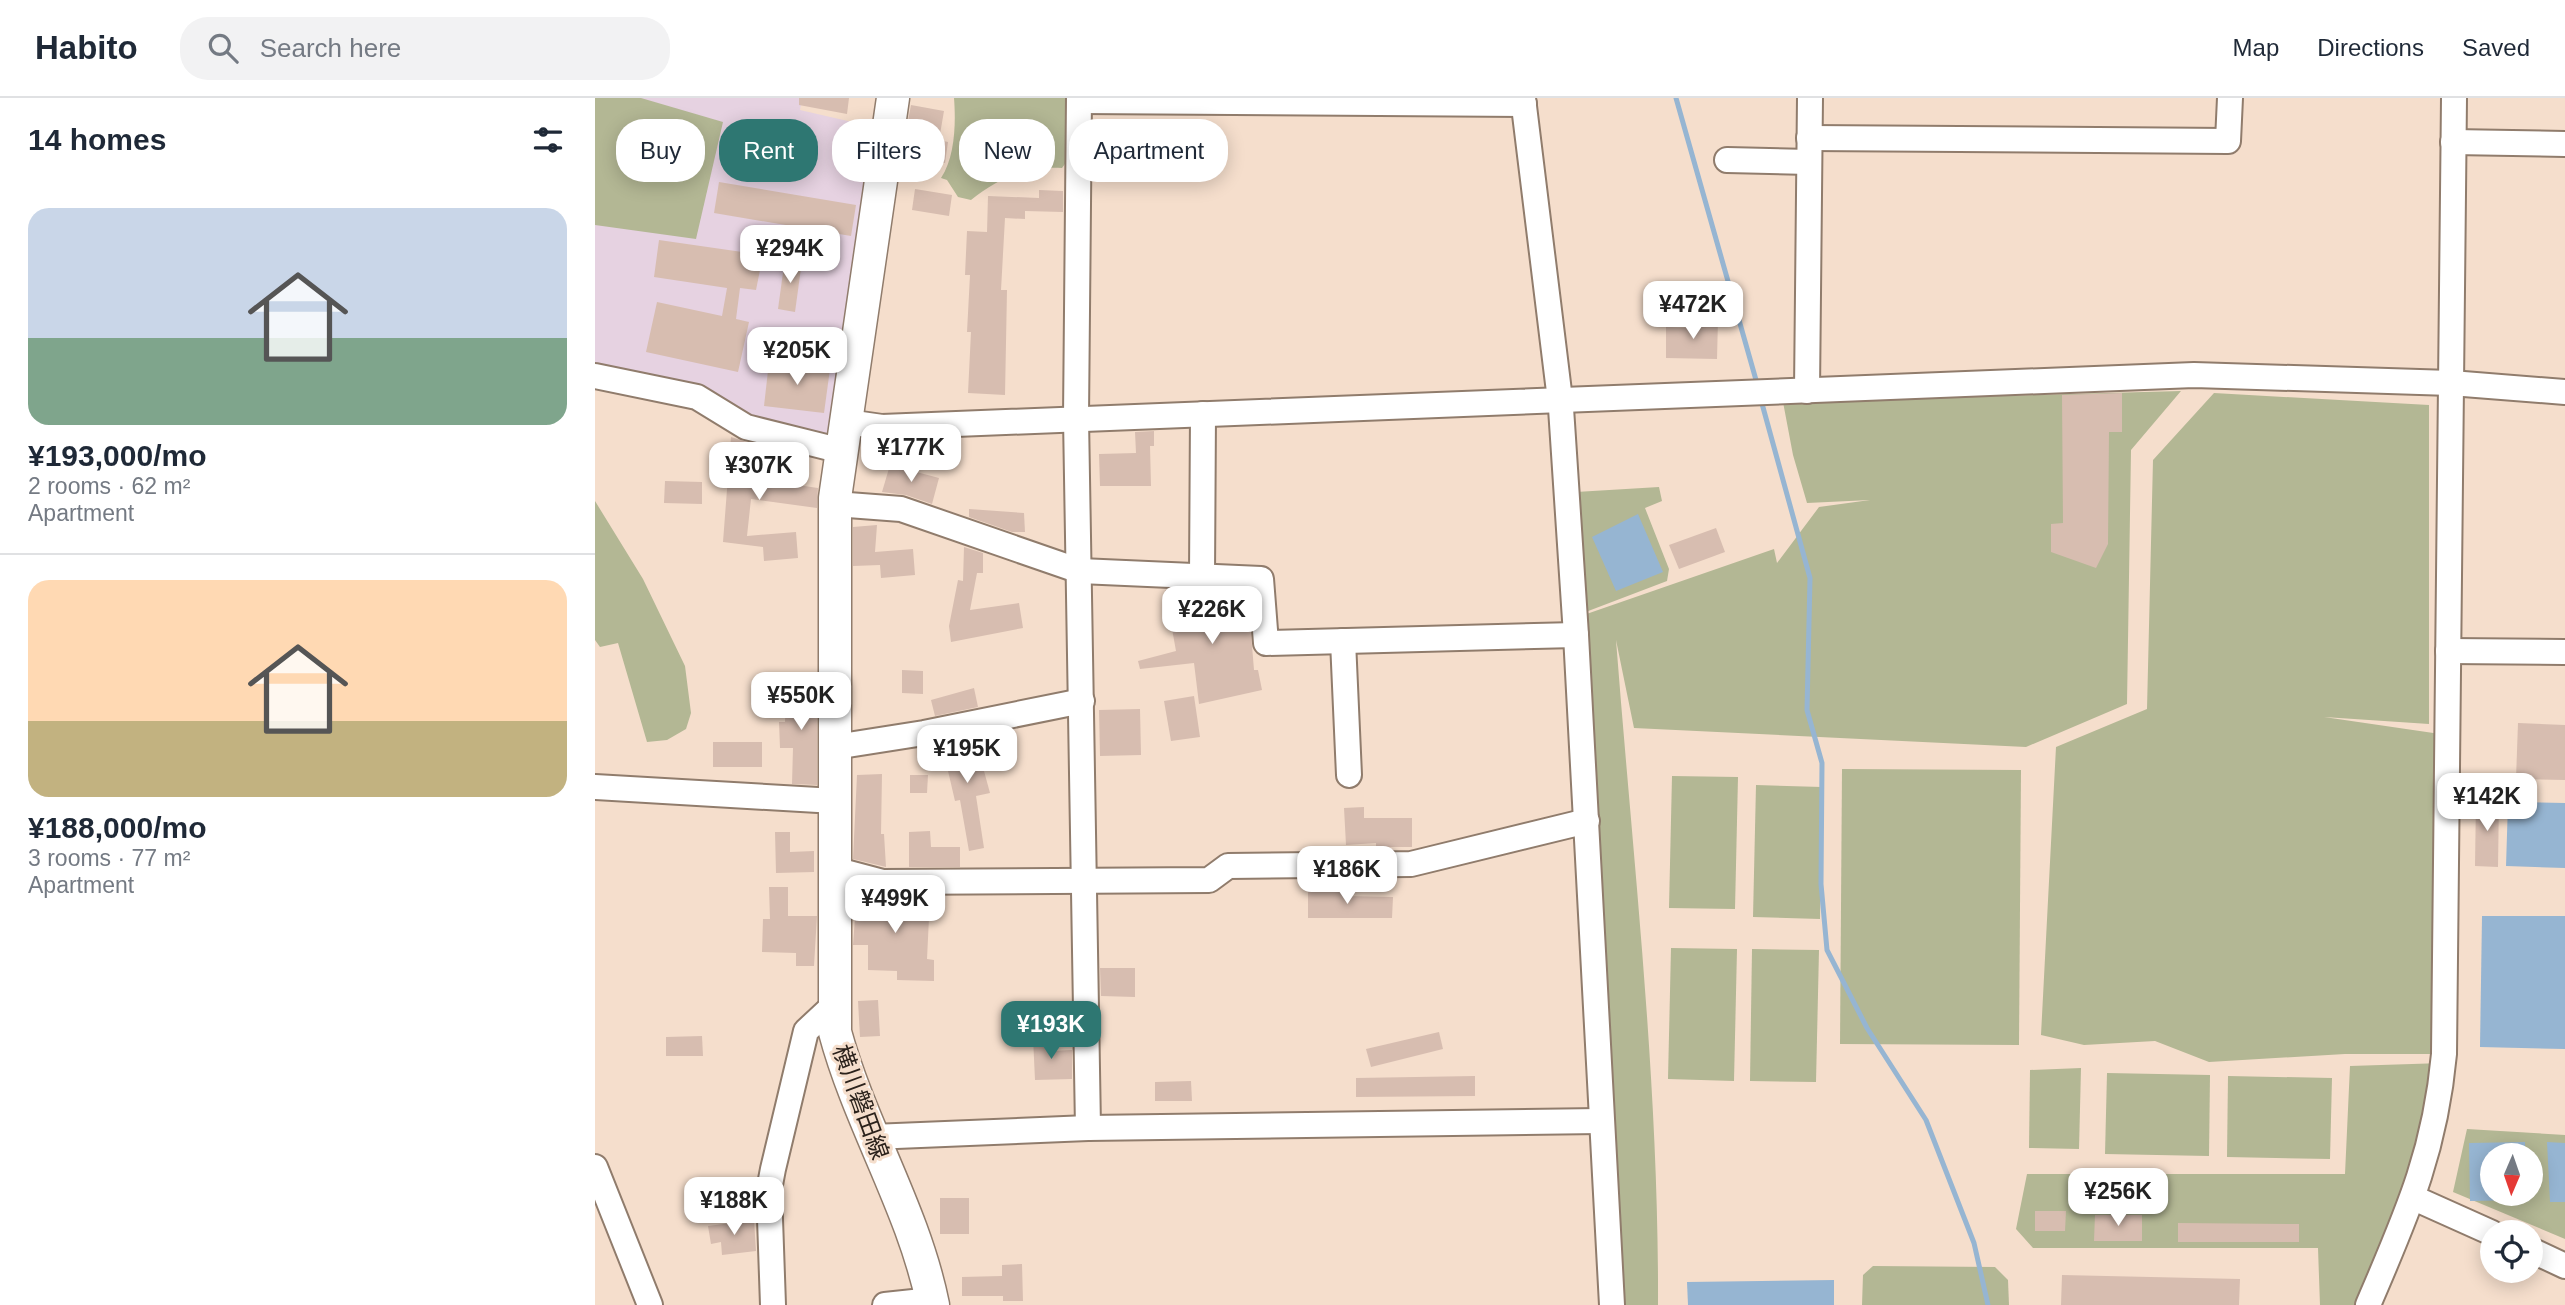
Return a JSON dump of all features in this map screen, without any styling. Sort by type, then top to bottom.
[{"type":"main road","name":"横川磐田線","points":[[893,98],[835,504],[835,1032],[843,1063],[902,1207],[932,1303]]},
{"type":"street","points":[[1807,391],[1810,98]]},
{"type":"street","points":[[1727,160],[1809,150],[2228,141],[2230,98]]},
{"type":"street","points":[[2368,1305],[2414,1198],[2436,1119],[2444,1054],[2454,98]]},
{"type":"street","points":[[1088,1128],[1076,418],[1079,99],[1524,101],[1560,400],[1587,821],[1600,1121],[1612,1305]]},
{"type":"street","points":[[2453,142],[2565,144]]},
{"type":"street","points":[[595,376],[697,397],[746,427],[844,436],[882,426],[2194,375],[2451,383],[2565,392]]},
{"type":"street","points":[[1202,414],[1202,576]]},
{"type":"street","points":[[835,504],[901,509],[1080,571],[1261,579],[1266,643],[1576,635]]},
{"type":"street","points":[[1343,641],[1349,775]]},
{"type":"street","points":[[2448,651],[2565,652]]},
{"type":"street","points":[[835,747],[924,733],[1082,701]]},
{"type":"street","points":[[597,782],[835,801]]},
{"type":"street","points":[[834,869],[883,882],[1209,880],[1228,866],[1411,864],[1587,821]]},
{"type":"street","points":[[773,1305],[769,1190],[773,1169],[806,1031],[835,1004]]},
{"type":"street","points":[[872,1137],[1088,1128],[1600,1121]]},
{"type":"street","points":[[595,1167],[650,1305]]},
{"type":"street","points":[[2414,1198],[2480,1228]]},
{"type":"street","points":[[2543,1256],[2565,1266]]},
{"type":"street","points":[[885,1305],[932,1303]]},
{"type":"shaded area","points":[[595,98],[802,98],[800,110],[839,119],[832,119],[832,182],[870,182],[831,435],[595,382]]},
{"type":"green space","points":[[595,98],[641,98],[719,121],[719,139],[696,239],[595,225]]},
{"type":"green space","points":[[954,98],[1072,98],[1069,158],[1062,168],[1055,168],[1055,119],[959,119],[959,182],[998,182],[971,200],[958,197],[945,179],[954,129]]},
{"type":"green space","points":[[2181,391],[2131,450],[2127,704],[2026,747],[1634,728],[1616,640],[1650,1055],[1658,1305],[1616,1305],[1575,618],[1774,549],[1777,563],[1819,507],[1870,500],[1807,503],[1793,455],[1783,402]]},
{"type":"green space","points":[[2214,393],[2429,405],[2429,724],[2324,717],[2447,735],[2444,1054],[2345,1054],[2209,1062],[2155,1041],[2084,1045],[2041,1035],[2056,747],[2147,709],[2153,460]]},
{"type":"green space","points":[[1659,487],[1662,501],[1645,508],[1669,569],[1667,581],[1583,613],[1576,492]]},
{"type":"green space","points":[[595,501],[643,579],[685,666],[691,713],[686,729],[667,740],[647,742],[618,643],[600,647],[595,640]]},
{"type":"green space","points":[[1842,769],[2021,770],[2019,1045],[1840,1044]]},
{"type":"green space","points":[[1672,776],[1738,777],[1735,909],[1669,908]]},
{"type":"green space","points":[[1756,785],[1822,787],[1820,919],[1753,917]]},
{"type":"green space","points":[[1671,948],[1737,949],[1734,1081],[1668,1079]]},
{"type":"green space","points":[[1752,949],[1819,950],[1816,1082],[1750,1081]]},
{"type":"green space","points":[[2443,1063],[2366,1305],[2320,1305],[2318,1248],[2033,1248],[2016,1229],[2027,1174],[2345,1174],[2350,1066]]},
{"type":"green space","points":[[2081,1068],[2079,1149],[2029,1148],[2030,1070]]},
{"type":"green space","points":[[2107,1073],[2210,1075],[2209,1156],[2105,1154]]},
{"type":"green space","points":[[2228,1076],[2332,1078],[2330,1159],[2227,1157]]},
{"type":"green space","points":[[2467,1129],[2565,1135],[2565,1239],[2543,1230],[2543,1220],[2520,1220],[2486,1206],[2543,1206],[2543,1143],[2480,1143],[2480,1203],[2453,1192]]},
{"type":"green space","points":[[1873,1266],[1995,1267],[2008,1280],[2009,1305],[1862,1305],[1863,1275]]},
{"type":"water","points":[[1638,514],[1663,572],[1616,591],[1592,537]]},
{"type":"water","points":[[2508,802],[2565,803],[2565,868],[2506,866]]},
{"type":"water","points":[[2482,916],[2565,916],[2565,1049],[2480,1047]]},
{"type":"water","points":[[2525,1142],[2480,1143],[2480,1201],[2470,1201],[2469,1143]]},
{"type":"water","points":[[2547,1142],[2565,1143],[2565,1202],[2550,1202]]},
{"type":"water","points":[[1834,1280],[1834,1305],[1688,1305],[1687,1282]]},
{"type":"building","points":[[799,98],[849,98],[847,114],[799,105]]},
{"type":"building","points":[[911,105],[944,111],[943,119],[908,119]]},
{"type":"building","points":[[945,141],[948,142],[945,163]]},
{"type":"building","points":[[719,182],[856,205],[851,236],[714,213]]},
{"type":"building","points":[[915,189],[952,195],[949,216],[912,210]]},
{"type":"building","points":[[1039,190],[1063,191],[1063,212],[1025,211],[1025,219],[1005,218],[1001,290],[1007,290],[1005,395],[968,393],[971,332],[967,332],[970,275],[965,275],[967,231],[987,232],[988,196],[1039,198]]},
{"type":"building","points":[[659,240],[763,255],[756,290],[740,288],[736,319],[749,322],[738,372],[646,352],[657,302],[722,316],[727,288],[654,277]]},
{"type":"building","points":[[785,258],[802,261],[795,312],[778,309]]},
{"type":"building","points":[[1697,318],[1718,319],[1717,359],[1666,358],[1666,327],[1697,328]]},
{"type":"building","points":[[769,362],[830,369],[824,413],[764,406]]},
{"type":"building","points":[[2122,393],[2122,432],[2109,432],[2108,544],[2096,568],[2051,552],[2051,524],[2063,523],[2062,395]]},
{"type":"building","points":[[1154,431],[1154,446],[1150,446],[1151,486],[1100,486],[1099,454],[1136,453],[1135,432]]},
{"type":"building","points":[[731,437],[760,446],[757,479],[818,488],[817,508],[751,499],[747,536],[796,532],[798,558],[764,561],[763,547],[723,542]]},
{"type":"building","points":[[890,465],[939,478],[932,504],[906,495],[882,492]]},
{"type":"building","points":[[665,481],[702,482],[702,504],[664,503]]},
{"type":"building","points":[[969,509],[1024,513],[1025,532],[1012,532],[969,517]]},
{"type":"building","points":[[877,525],[875,552],[913,549],[915,575],[881,578],[880,565],[853,566],[853,527]]},
{"type":"building","points":[[1716,528],[1725,552],[1679,569],[1669,545]]},
{"type":"building","points":[[964,547],[983,553],[983,573],[977,573],[970,610],[1019,603],[1023,628],[951,642],[949,626],[958,580],[963,581]]},
{"type":"building","points":[[1165,590],[1193,591],[1194,605],[1248,597],[1254,670],[1258,670],[1262,690],[1199,704],[1194,663],[1140,669],[1138,661],[1176,651]]},
{"type":"building","points":[[902,670],[923,671],[923,694],[902,693]]},
{"type":"building","points":[[786,684],[817,685],[817,785],[792,784],[793,748],[780,748],[779,722],[785,722]]},
{"type":"building","points":[[974,688],[978,707],[935,716],[931,700]]},
{"type":"building","points":[[1194,696],[1200,737],[1171,741],[1164,701]]},
{"type":"building","points":[[1140,709],[1141,755],[1100,756],[1099,710]]},
{"type":"building","points":[[2518,723],[2565,725],[2565,780],[2516,779]]},
{"type":"building","points":[[975,738],[990,793],[976,796],[984,848],[969,851],[960,800],[955,801],[942,745]]},
{"type":"building","points":[[713,742],[762,742],[762,767],[713,767]]},
{"type":"building","points":[[882,774],[881,834],[884,834],[886,867],[853,859],[857,775]]},
{"type":"building","points":[[910,775],[928,775],[927,793],[910,793]]},
{"type":"building","points":[[2476,799],[2499,799],[2498,867],[2475,866]]},
{"type":"building","points":[[1364,807],[1364,818],[1412,818],[1412,847],[1376,847],[1376,843],[1346,845],[1344,808]]},
{"type":"building","points":[[930,831],[931,847],[960,847],[960,867],[909,867],[909,832]]},
{"type":"building","points":[[775,832],[790,832],[790,852],[814,851],[814,872],[776,873]]},
{"type":"building","points":[[769,887],[788,887],[788,916],[817,916],[814,966],[796,966],[796,953],[762,952],[763,919],[770,919]]},
{"type":"building","points":[[1308,890],[1344,890],[1344,896],[1393,897],[1392,918],[1308,918]]},
{"type":"building","points":[[857,891],[883,897],[930,897],[927,959],[934,960],[934,981],[897,980],[897,971],[868,970],[868,945],[853,945]]},
{"type":"building","points":[[1100,968],[1135,968],[1135,997],[1101,996]]},
{"type":"building","points":[[878,1000],[880,1036],[860,1037],[858,1001]]},
{"type":"building","points":[[1439,1032],[1443,1049],[1371,1067],[1366,1049]]},
{"type":"building","points":[[702,1036],[703,1056],[666,1056],[666,1037]]},
{"type":"building","points":[[1052,1036],[1052,1051],[1072,1050],[1072,1079],[1035,1080],[1033,1037]]},
{"type":"building","points":[[1475,1076],[1475,1096],[1356,1097],[1356,1078]]},
{"type":"building","points":[[1191,1081],[1192,1101],[1155,1101],[1155,1082]]},
{"type":"building","points":[[940,1198],[969,1198],[969,1234],[940,1234]]},
{"type":"building","points":[[2035,1211],[2066,1211],[2065,1231],[2035,1231]]},
{"type":"building","points":[[2095,1215],[2142,1215],[2142,1241],[2094,1241]]},
{"type":"building","points":[[754,1220],[756,1251],[722,1255],[721,1242],[711,1244],[708,1226]]},
{"type":"building","points":[[2178,1223],[2299,1224],[2299,1242],[2178,1242]]},
{"type":"building","points":[[1022,1264],[1023,1301],[1003,1301],[1003,1296],[962,1296],[962,1277],[1002,1276],[1002,1265]]},
{"type":"building","points":[[2062,1275],[2240,1279],[2239,1305],[2061,1305]]},
{"type":"waterway","points":[[1676,98],[1758,387]]},
{"type":"waterway","points":[[1761,400],[1810,578],[1807,710],[1822,763],[1821,884],[1827,950],[1867,1028],[1926,1120],[1974,1243],[1988,1305]]}]
